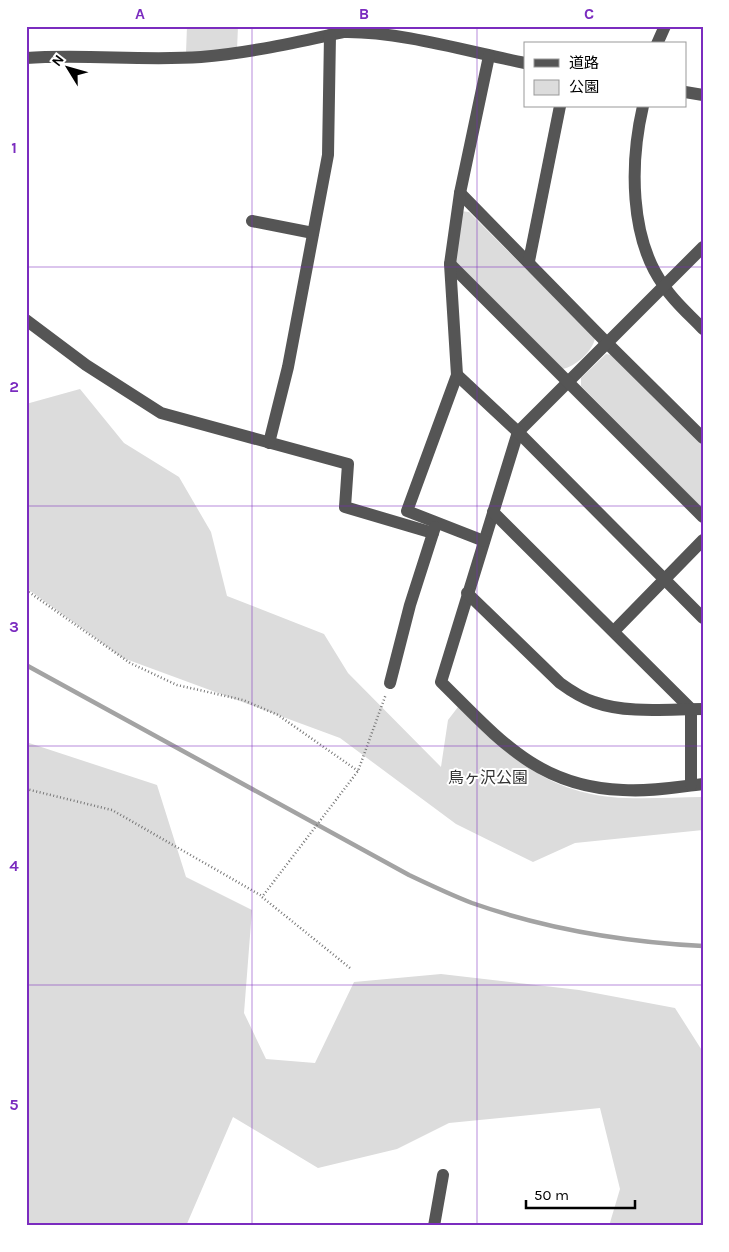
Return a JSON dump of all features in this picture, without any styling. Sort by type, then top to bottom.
[{"type":"street","points":[[658,42],[665,26]]},
{"type":"street","points":[[26,58],[63,56],[199,57],[244,53],[362,29],[524,63]]},
{"type":"street","points":[[269,443],[288,367],[328,155],[330,35]]},
{"type":"street","points":[[435,528],[407,510],[457,375],[450,264],[460,193],[489,56]]},
{"type":"street","points":[[686,92],[703,95]]},
{"type":"street","points":[[529,261],[560,108]]},
{"type":"street","points":[[642,108],[636,173],[638,212],[644,243],[652,267],[664,287],[703,329]]},
{"type":"street","points":[[460,193],[703,438]]},
{"type":"street","points":[[252,221],[313,233]]},
{"type":"street","points":[[493,512],[614,631],[697,709],[697,785],[633,790],[593,787],[553,776],[508,748],[441,682],[467,593],[518,432],[606,342],[703,248]]},
{"type":"street","points":[[450,264],[703,517]]},
{"type":"street","points":[[26,320],[86,365],[161,413],[348,464],[345,507],[484,541]]},
{"type":"street","points":[[457,375],[518,432],[703,618]]},
{"type":"street","points":[[390,683],[410,605],[435,528]]},
{"type":"street","points":[[614,631],[703,540]]},
{"type":"street","points":[[467,593],[560,683],[576,694],[594,703],[618,707],[697,709]]},
{"type":"street","points":[[434,1226],[444,1175]]},
{"type":"path","points":[[26,590],[130,663],[177,686],[243,700],[278,715],[358,771]]},
{"type":"path","points":[[262,896],[358,771],[390,683]]},
{"type":"path","points":[[26,789],[112,810],[262,896],[350,968]]},
{"type":"green space","points":[[187,26],[238,26],[237,50],[186,53]]},
{"type":"green space","points":[[460,211],[469,212],[595,338],[591,348],[578,362],[562,369],[457,265],[453,257]]},
{"type":"green space","points":[[606,354],[611,355],[703,445],[703,509],[581,386],[581,378]]},
{"type":"green space","name":"鳥ヶ沢公園","points":[[80,389],[124,443],[179,477],[211,532],[227,596],[324,634],[348,673],[441,767],[448,720],[458,707],[493,740],[527,767],[566,787],[587,793],[622,798],[703,797],[703,830],[575,843],[533,862],[456,824],[340,738],[123,658],[26,588],[26,404]]},
{"type":"green space","points":[[26,742],[157,785],[186,877],[252,910],[244,1013],[266,1059],[315,1063],[354,982],[441,974],[579,990],[675,1008],[703,1052],[703,1226],[609,1226],[620,1189],[600,1108],[449,1123],[397,1149],[318,1168],[233,1117],[186,1226],[26,1226]]},
{"type":"waterway","points":[[26,665],[409,875],[456,897],[528,920],[586,933],[644,941],[703,946]]}]
